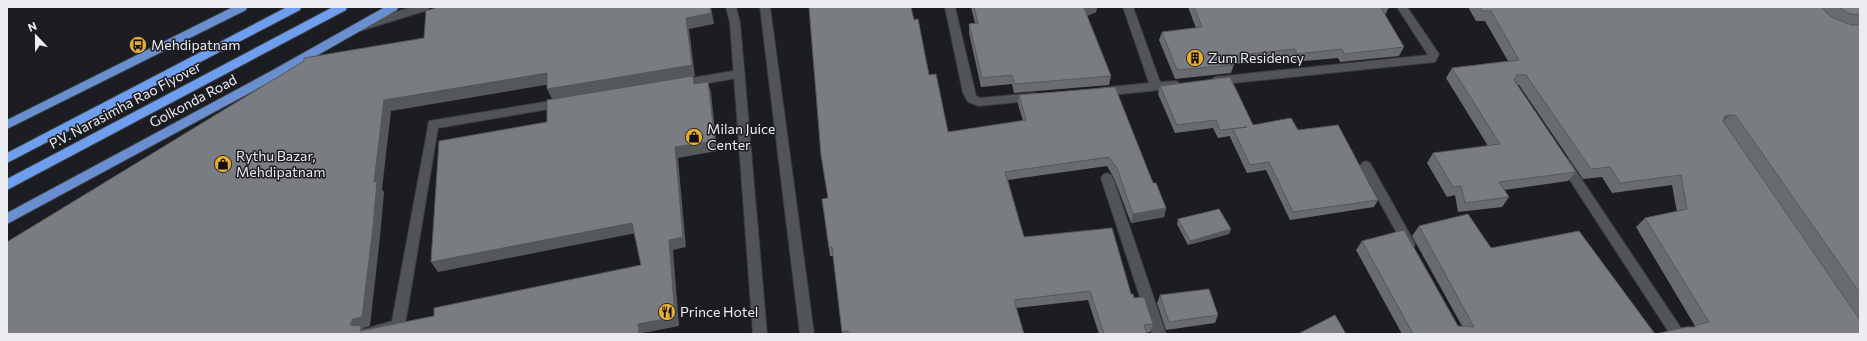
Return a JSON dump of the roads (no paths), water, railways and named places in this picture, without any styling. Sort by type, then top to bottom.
[{"type":"highway","points":[[7,125],[242,7]]},
{"type":"highway","name":"P.V. Narasimha Rao Flyover","points":[[7,158],[296,7]]},
{"type":"highway","name":"P.V. Narasimha Rao Flyover","points":[[7,185],[342,7]]},
{"type":"highway","name":"Golkonda Road","points":[[7,219],[393,7]]},
{"type":"street","points":[[352,29],[424,7]]},
{"type":"street","points":[[731,7],[735,23],[740,74],[760,334]]},
{"type":"street","points":[[765,7],[807,334]]},
{"type":"street","points":[[950,7],[969,93],[972,99],[979,102],[1048,96]]},
{"type":"street","points":[[1128,7],[1156,87]]},
{"type":"street","points":[[1204,82],[1430,59],[1434,54],[1402,7]]},
{"type":"street","points":[[669,85],[740,74]]},
{"type":"street","points":[[1087,93],[1188,84]]},
{"type":"street","points":[[367,334],[398,324],[433,124],[575,101]]},
{"type":"street","points":[[1559,155],[1678,334]]},
{"type":"street","points":[[1366,166],[1417,257]]},
{"type":"street","points":[[1107,178],[1159,334]]},
{"type":"place","name":"Mehdipatnam","points":[[138,45]]},
{"type":"place","name":"Zum Residency","points":[[1195,58]]},
{"type":"place","name":"Milan Juice Center","points":[[694,137]]},
{"type":"place","name":"Rythu Bazar, Mehdipatnam","points":[[223,164]]},
{"type":"place","name":"Prince Hotel","points":[[667,312]]}]
